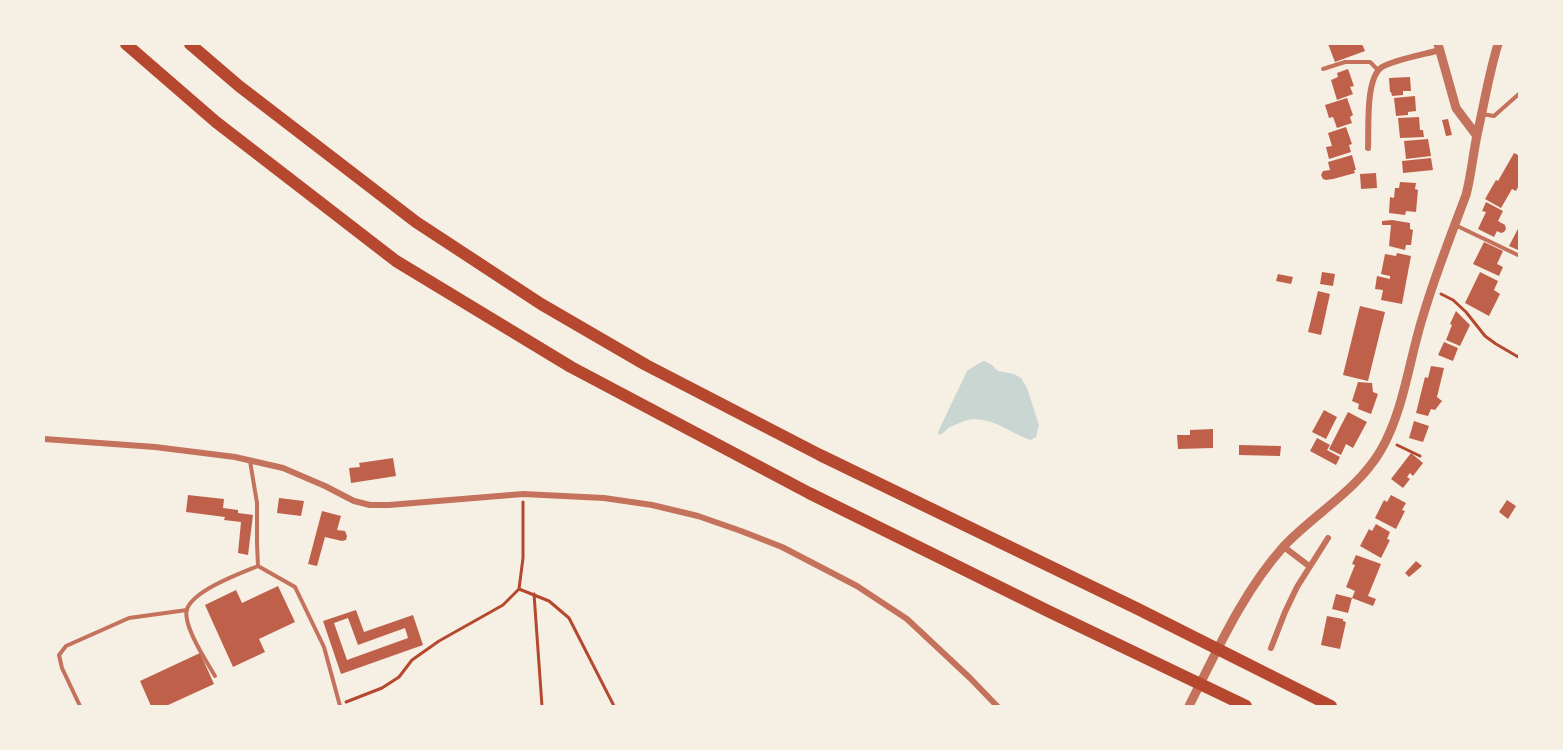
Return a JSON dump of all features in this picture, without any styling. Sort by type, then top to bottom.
[{"type":"highway","points":[[126,44],[216,122],[396,261],[571,367],[809,493],[1246,706]]},
{"type":"highway","points":[[190,44],[239,86],[416,222],[541,304],[608,343],[820,455],[1138,609],[1331,706]]},
{"type":"street","points":[[1189,706],[1243,602],[1263,573],[1300,530],[1353,486],[1369,468],[1386,440],[1397,415],[1423,315],[1470,178],[1498,44]]},
{"type":"street","points":[[1368,148],[1370,86],[1378,70],[1439,46],[1456,108],[1477,136]]},
{"type":"street","points":[[44,439],[155,447],[250,460],[284,468],[354,501],[370,505],[523,494],[604,498],[652,505],[698,516],[782,547],[857,586],[907,620],[997,706]]},
{"type":"street","points":[[1271,648],[1285,612],[1309,566],[1328,538]]},
{"type":"street","points":[[1284,547],[1309,566]]},
{"type":"lane","points":[[1323,69],[1345,62],[1370,62],[1378,70]]},
{"type":"lane","points":[[1482,114],[1494,116],[1520,93]]},
{"type":"lane","points":[[1455,225],[1520,256]]},
{"type":"lane","points":[[250,460],[257,502],[258,566]]},
{"type":"lane","points":[[215,676],[191,632],[187,621],[187,610],[192,600],[215,585],[258,566]]},
{"type":"lane","points":[[258,566],[295,587],[324,646],[339,706]]},
{"type":"lane","points":[[80,706],[58,655],[66,646],[129,618],[187,610]]},
{"type":"path","points":[[1432,290],[1453,300],[1485,336],[1520,358]]},
{"type":"path","points":[[1386,440],[1420,456]]},
{"type":"path","points":[[339,706],[382,688],[399,677],[412,660],[439,641],[502,605],[519,589],[523,558],[523,494]]},
{"type":"path","points":[[519,589],[549,601],[568,618],[614,706]]},
{"type":"path","points":[[534,594],[542,706]]},
{"type":"shaded area","points":[[984,361],[998,371],[1021,378],[1027,388],[1039,425],[1036,437],[1031,440],[999,425],[973,419],[952,426],[939,435],[938,432],[967,371]]},
{"type":"building","points":[[1328,44],[1362,44],[1365,51],[1335,62]]},
{"type":"building","points":[[1348,69],[1354,86],[1350,87],[1353,94],[1337,100],[1331,80],[1338,77],[1337,73]]},
{"type":"building","points":[[1410,77],[1411,91],[1403,91],[1403,95],[1392,96],[1389,78]]},
{"type":"building","points":[[1415,96],[1416,111],[1408,112],[1408,115],[1396,116],[1394,98]]},
{"type":"building","points":[[1347,98],[1353,115],[1350,117],[1352,123],[1337,128],[1333,117],[1329,118],[1325,105]]},
{"type":"building","points":[[1419,117],[1420,130],[1423,130],[1424,137],[1400,138],[1398,118]]},
{"type":"building","points":[[1448,119],[1452,135],[1446,136],[1442,120]]},
{"type":"building","points":[[1346,127],[1352,144],[1349,145],[1351,152],[1329,159],[1326,147],[1332,146],[1328,133]]},
{"type":"building","points":[[1428,139],[1431,156],[1406,159],[1404,141]]},
{"type":"building","points":[[1520,151],[1520,188],[1518,187],[1516,191],[1512,189],[1501,208],[1485,199],[1514,153],[1518,155]]},
{"type":"building","points":[[1352,155],[1355,173],[1333,179],[1323,179],[1321,175],[1323,171],[1330,170],[1328,162]]},
{"type":"building","points":[[1431,158],[1433,170],[1403,173],[1402,161]]},
{"type":"building","points":[[1376,173],[1377,188],[1361,189],[1360,174]]},
{"type":"building","points":[[1400,182],[1416,183],[1415,189],[1418,190],[1416,212],[1406,211],[1405,215],[1389,213],[1390,197],[1394,198],[1395,188],[1399,188]]},
{"type":"building","points":[[1486,202],[1503,211],[1498,221],[1505,225],[1506,229],[1501,233],[1497,231],[1494,237],[1478,229],[1486,212],[1482,211]]},
{"type":"building","points":[[1382,221],[1410,223],[1410,229],[1413,230],[1411,245],[1406,245],[1405,250],[1389,246],[1391,225],[1382,225]]},
{"type":"building","points":[[1520,225],[1520,246],[1518,250],[1509,246]]},
{"type":"building","points":[[1484,242],[1503,251],[1497,264],[1503,267],[1499,276],[1473,264]]},
{"type":"building","points":[[1397,253],[1411,256],[1402,304],[1381,300],[1383,290],[1375,289],[1377,276],[1390,279],[1390,276],[1381,274],[1385,254],[1396,256]]},
{"type":"building","points":[[1322,272],[1335,274],[1333,286],[1320,284]]},
{"type":"building","points":[[1480,272],[1498,281],[1494,290],[1500,294],[1489,316],[1465,303]]},
{"type":"building","points":[[1278,274],[1293,277],[1291,284],[1276,281]]},
{"type":"building","points":[[1318,291],[1330,294],[1321,335],[1308,332]]},
{"type":"building","points":[[1360,306],[1385,312],[1368,381],[1343,375]]},
{"type":"building","points":[[1456,311],[1470,325],[1460,346],[1446,340]]},
{"type":"building","points":[[1444,342],[1458,348],[1453,361],[1438,355]]},
{"type":"building","points":[[1431,366],[1444,368],[1437,397],[1442,401],[1435,410],[1431,409],[1428,416],[1416,413],[1425,377],[1428,378]]},
{"type":"building","points":[[1358,382],[1372,383],[1373,392],[1378,394],[1371,414],[1358,409],[1359,404],[1352,401]]},
{"type":"building","points":[[1324,410],[1337,417],[1326,439],[1312,432]]},
{"type":"building","points":[[1348,412],[1367,422],[1353,448],[1346,444],[1341,455],[1329,449]]},
{"type":"building","points":[[1414,421],[1429,426],[1423,442],[1409,438]]},
{"type":"building","points":[[1213,429],[1213,448],[1178,449],[1177,435],[1190,435],[1190,430]]},
{"type":"building","points":[[1317,438],[1330,445],[1327,450],[1340,457],[1336,465],[1310,451]]},
{"type":"building","points":[[1239,445],[1281,446],[1280,456],[1239,455]]},
{"type":"building","points":[[1411,453],[1423,463],[1413,476],[1410,473],[1407,477],[1410,479],[1403,488],[1391,479]]},
{"type":"building","points":[[393,458],[396,476],[351,483],[349,468],[360,467],[359,463]]},
{"type":"building","points":[[188,495],[224,499],[223,508],[253,515],[248,555],[238,553],[241,522],[224,520],[225,517],[186,512]]},
{"type":"building","points":[[1391,495],[1406,503],[1402,510],[1405,511],[1396,529],[1375,518],[1384,500],[1387,502]]},
{"type":"building","points":[[279,498],[304,501],[301,516],[277,513]]},
{"type":"building","points":[[1507,500],[1516,506],[1508,519],[1499,512]]},
{"type":"building","points":[[322,511],[341,516],[337,530],[345,531],[347,536],[346,540],[342,541],[325,537],[317,566],[308,564]]},
{"type":"building","points":[[1376,524],[1390,532],[1387,539],[1390,540],[1381,558],[1360,546],[1369,529],[1372,531]]},
{"type":"building","points":[[1356,555],[1381,564],[1368,596],[1376,599],[1373,606],[1352,598],[1355,591],[1346,587],[1355,565],[1352,564]]},
{"type":"building","points":[[1416,561],[1422,566],[1409,577],[1405,573]]},
{"type":"building","points":[[278,586],[295,622],[259,639],[265,652],[233,667],[205,605],[236,590],[242,603]]},
{"type":"building","points":[[1336,594],[1352,598],[1348,613],[1332,609]]},
{"type":"building","points":[[356,610],[364,632],[413,615],[423,645],[341,674],[323,621]],"holes":[[[348,618],[358,645],[405,628],[408,638],[347,660],[334,623]]]},
{"type":"building","points":[[1327,616],[1343,619],[1346,622],[1340,649],[1321,645]]},
{"type":"building","points":[[200,653],[214,684],[166,706],[151,706],[140,681]]}]
